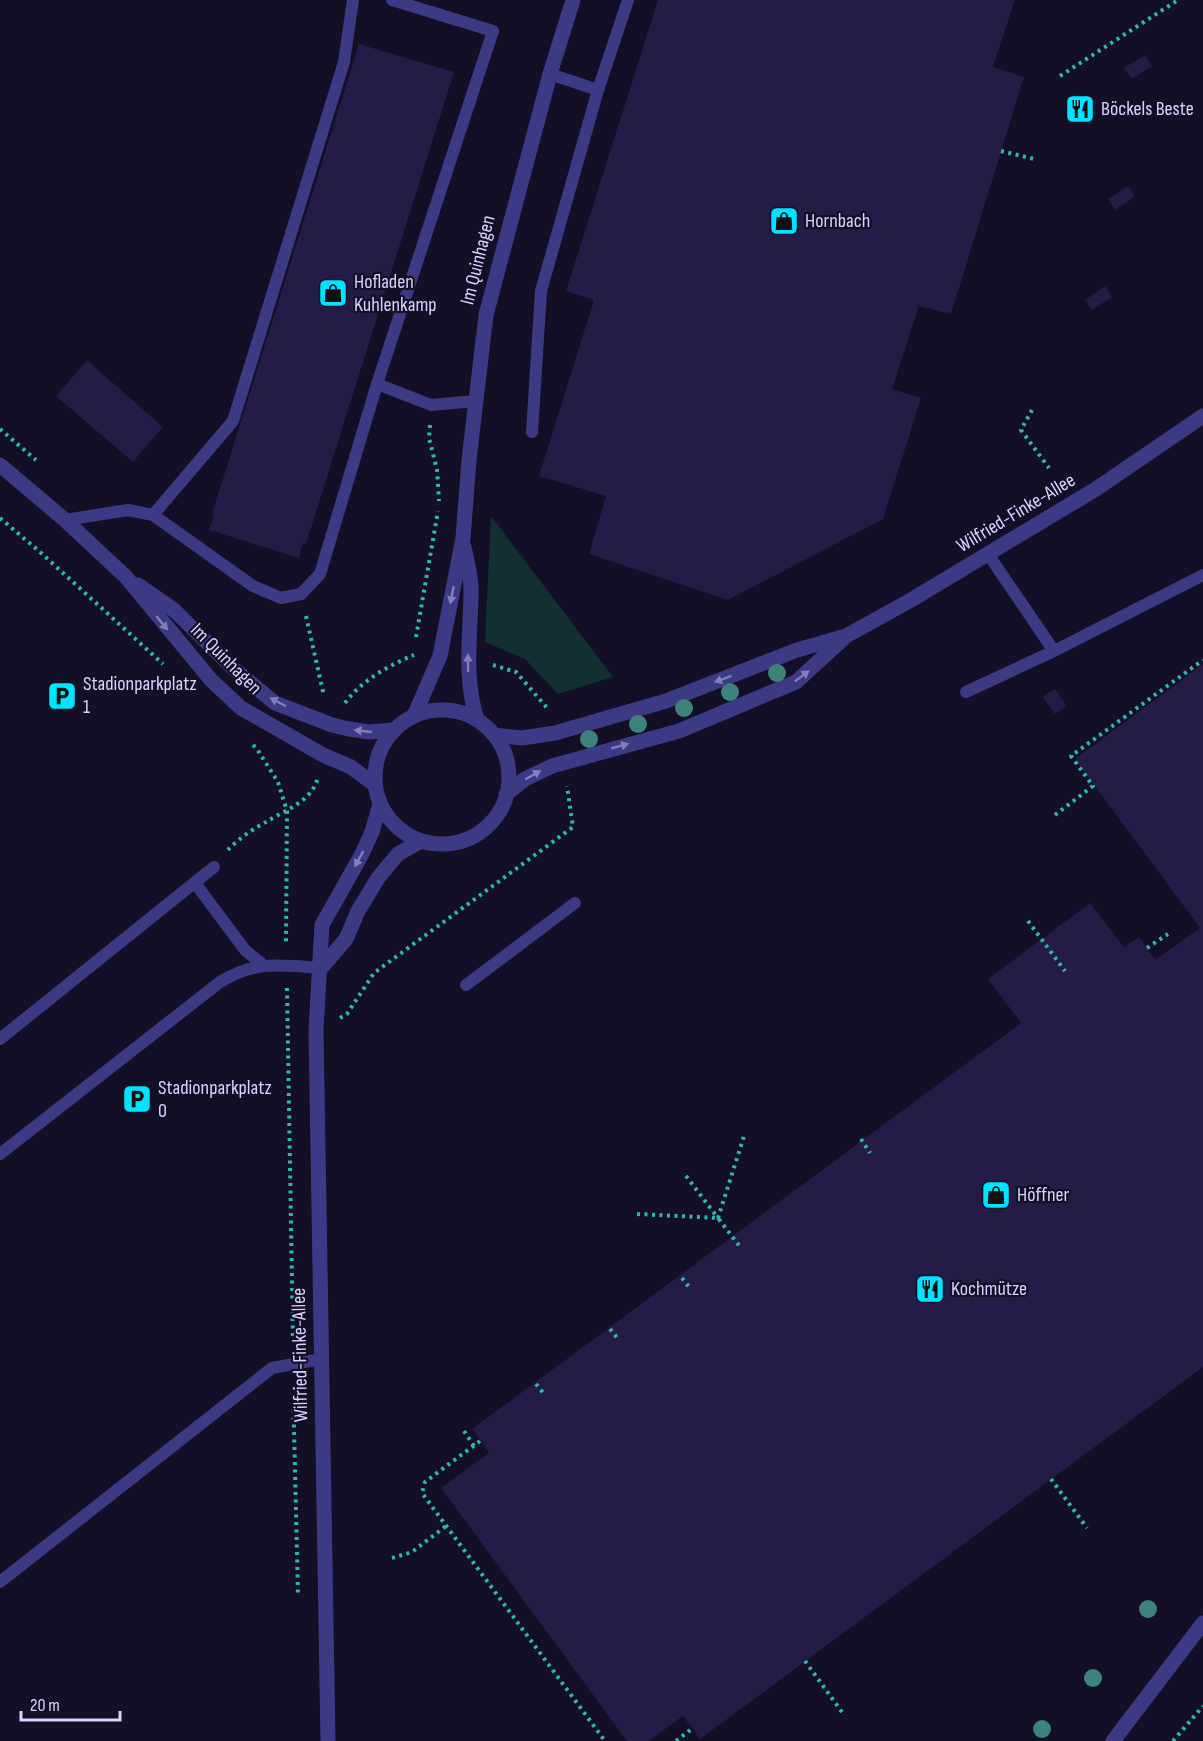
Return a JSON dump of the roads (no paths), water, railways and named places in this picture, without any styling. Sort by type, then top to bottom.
[{"type":"street","name":"Im Quinhagen","points":[[414,716],[440,656],[463,538],[475,401],[486,315],[550,74],[573,0]]},
{"type":"street","name":"Wilfried-Finke-Allee","points":[[506,794],[525,779],[552,765],[679,731],[796,681],[846,636],[988,555],[1096,489],[1203,416]]},
{"type":"street","name":"Im Quinhagen","points":[[0,465],[65,520],[126,577],[211,680],[241,708],[322,755],[351,767],[375,785]]},
{"type":"street","name":"Im Quinhagen","points":[[463,538],[471,587],[467,659],[469,690],[477,720]]},
{"type":"street","name":"Im Quinhagen","points":[[126,577],[174,609],[235,670],[275,703],[332,724],[369,732],[394,730]]},
{"type":"street","name":"Wilfried-Finke-Allee","points":[[494,735],[522,738],[555,733],[666,701],[797,650],[846,636]]},
{"type":"street","points":[[440,710],[462,713],[477,720],[494,735],[507,760],[509,777],[506,794],[494,819],[475,835],[446,844],[421,841],[406,835],[394,825],[380,804],[375,785],[375,767],[383,744],[394,730],[414,716],[440,710]]},
{"type":"street","name":"Wilfried-Finke-Allee","points":[[328,1741],[316,1030],[322,925],[362,854],[372,832],[380,804]]},
{"type":"street","points":[[321,968],[346,939],[358,911],[378,878],[399,854],[421,841]]},
{"type":"street","points":[[1113,1741],[1203,1623]]},
{"type":"lane","points":[[153,515],[233,421],[344,62],[353,0]]},
{"type":"lane","points":[[65,520],[128,510],[153,515],[253,586],[281,598],[301,594],[320,574],[377,384],[493,31],[392,0]]},
{"type":"lane","points":[[531,432],[541,291],[598,90],[628,0]]},
{"type":"lane","points":[[550,74],[598,90]]},
{"type":"lane","points":[[377,384],[431,405],[475,401]]},
{"type":"lane","points":[[988,555],[1054,651]]},
{"type":"lane","points":[[966,692],[1054,651],[1203,575]]},
{"type":"lane","points":[[0,1039],[214,867]]},
{"type":"lane","points":[[195,883],[245,950],[262,964]]},
{"type":"lane","points":[[466,985],[575,903]]},
{"type":"lane","points":[[0,1154],[220,982],[236,972],[262,964],[321,968]]},
{"type":"lane","points":[[0,1582],[272,1368],[321,1359]]},
{"type":"place","name":"Böckels Beste","points":[[1080,109]]},
{"type":"place","name":"Hornbach","points":[[784,221]]},
{"type":"place","name":"Hofladen Kuhlenkamp","points":[[333,293]]},
{"type":"place","name":"Stadionparkplatz 1","points":[[62,696]]},
{"type":"place","name":"Stadionparkplatz 0","points":[[137,1099]]},
{"type":"place","name":"Höffner","points":[[996,1195]]},
{"type":"place","name":"Kochmütze","points":[[930,1289]]}]
